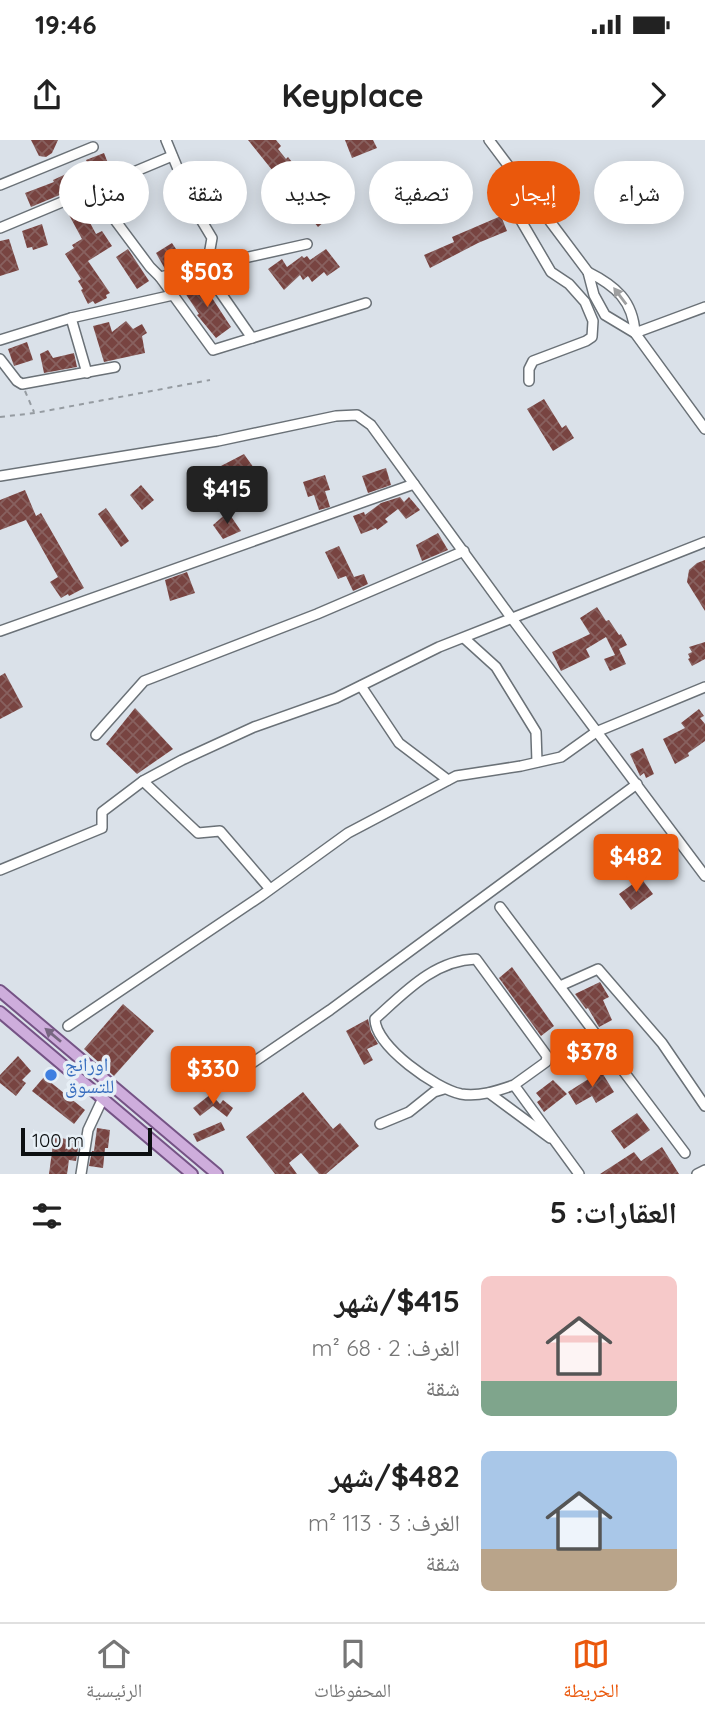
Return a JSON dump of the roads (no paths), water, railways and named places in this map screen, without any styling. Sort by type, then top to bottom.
[{"type":"main road","points":[[0,991],[217,1174]]},
{"type":"main road","points":[[0,1012],[192,1174]]},
{"type":"street","points":[[166,140],[194,208],[212,238],[209,255],[202,266]]},
{"type":"street","points":[[489,140],[505,161]]},
{"type":"street","points":[[0,186],[93,147]]},
{"type":"street","points":[[149,166],[172,156]]},
{"type":"street","points":[[0,228],[59,203]]},
{"type":"street","points":[[118,224],[213,351],[366,303]]},
{"type":"street","points":[[523,224],[551,272],[569,284],[585,302],[594,329],[592,337],[586,341],[533,361],[529,369],[529,381]]},
{"type":"street","points":[[552,224],[588,272],[594,295],[605,315],[635,333],[705,429]]},
{"type":"street","points":[[160,277],[307,244]]},
{"type":"street","points":[[202,266],[252,338]]},
{"type":"street","points":[[588,272],[618,290],[634,319],[635,333]]},
{"type":"street","points":[[0,340],[71,318],[173,295]]},
{"type":"street","points":[[635,333],[705,307]]},
{"type":"street","points":[[71,318],[87,373]]},
{"type":"street","points":[[0,359],[17,382],[22,384],[115,368]]},
{"type":"street","points":[[0,476],[218,441],[353,414],[362,417],[371,425],[705,876]]},
{"type":"street","points":[[0,631],[414,484]]},
{"type":"street","points":[[0,870],[102,828],[102,812],[143,781],[182,760],[254,727],[336,698],[439,647],[705,542]]},
{"type":"street","points":[[96,735],[144,681],[317,614],[464,551]]},
{"type":"street","points":[[464,638],[496,667],[536,732],[537,762]]},
{"type":"street","points":[[360,686],[399,743],[448,780]]},
{"type":"street","points":[[68,1026],[348,833],[456,776],[561,757],[596,732],[705,687]]},
{"type":"street","points":[[143,781],[198,833],[220,831],[270,889]]},
{"type":"street","points":[[217,1087],[330,1010],[637,784]]},
{"type":"street","points":[[500,907],[685,1153]]},
{"type":"street","points":[[476,959],[547,1056],[546,1062],[514,1086],[489,1093],[463,1095],[444,1089],[391,1049],[378,1032],[375,1019],[414,984],[437,969],[456,960],[476,959]]},
{"type":"street","points":[[560,986],[598,969],[662,1043],[705,1106]]},
{"type":"street","points":[[514,1086],[579,1174]]},
{"type":"street","points":[[380,1124],[409,1112],[434,1092],[444,1089]]},
{"type":"street","points":[[489,1093],[543,1135],[553,1139]]},
{"type":"street","points":[[81,1174],[88,1130],[103,1098]]},
{"type":"street","points":[[697,1174],[705,1170]]},
{"type":"place","name":"اورانج للتسوق","points":[[51,1075]]}]
